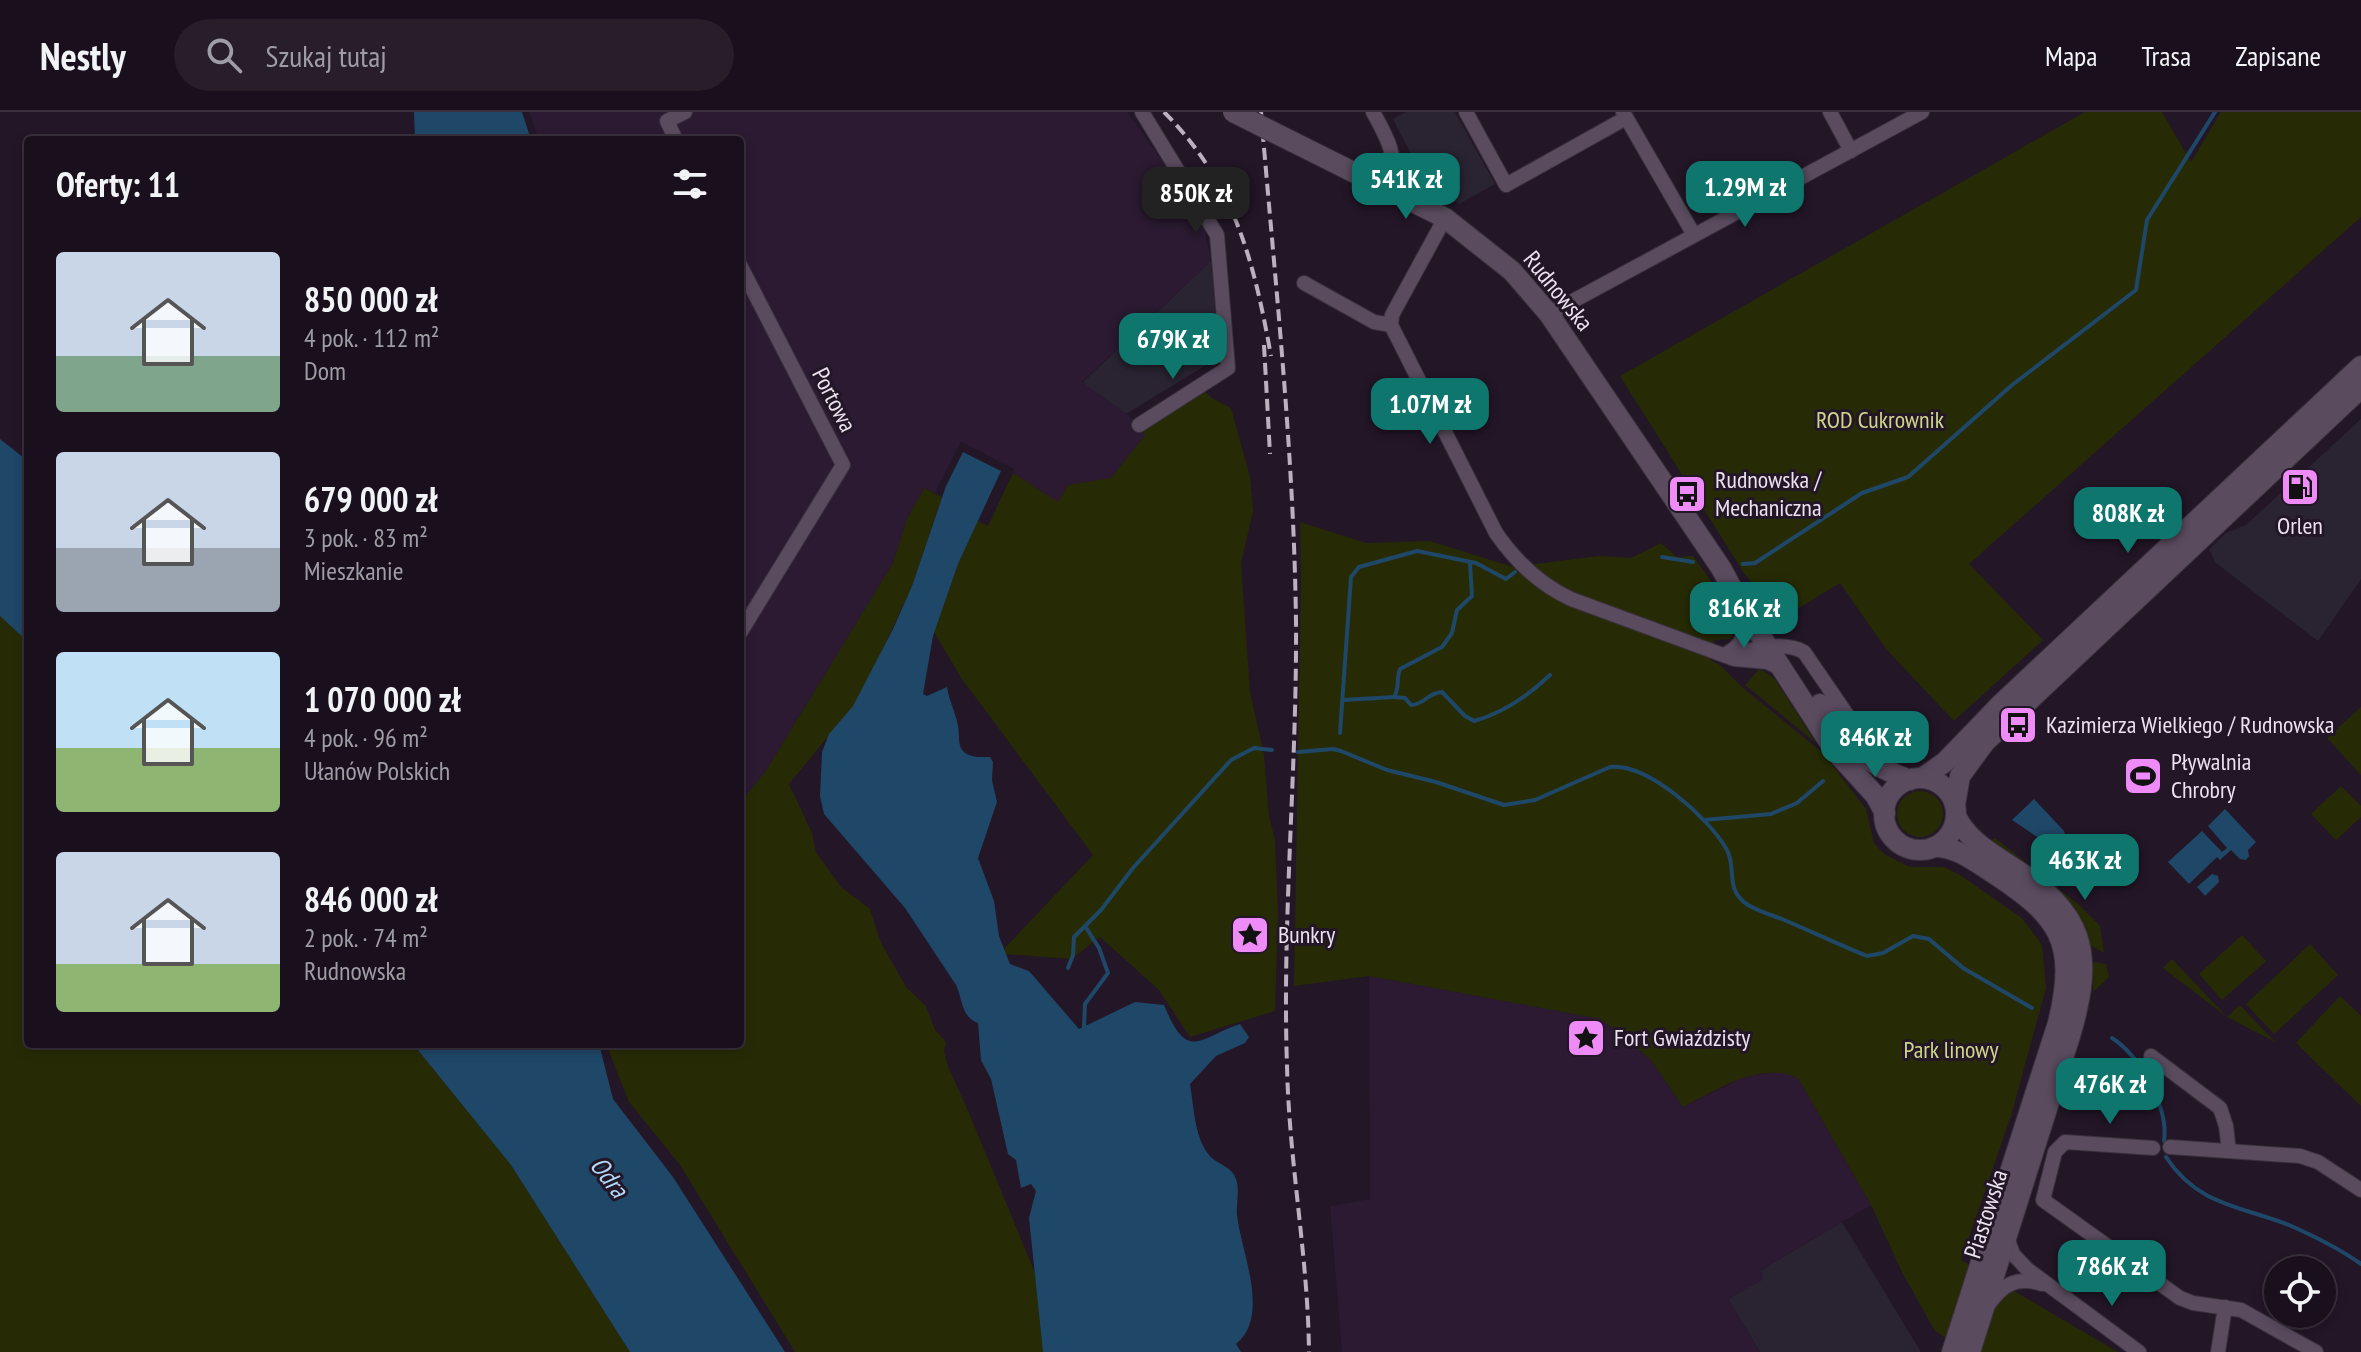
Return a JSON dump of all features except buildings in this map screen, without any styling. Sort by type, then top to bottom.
[{"type":"main road","name":"Rudnowska","points":[[1233,112],[1445,218],[1512,271],[1549,314],[1721,568],[1742,607],[1849,744],[1866,760],[1916,779]]},
{"type":"main road","points":[[2361,366],[2002,703],[1945,762],[1894,790],[1887,801],[1885,813],[1889,832],[1903,845],[1915,849],[1934,847],[1950,835],[1960,776],[1985,742],[2361,388]]},
{"type":"main road","name":"Rudnowska","points":[[1721,568],[1754,605],[1775,647],[1782,669],[1835,751],[1875,795],[1885,813]]},
{"type":"main road","points":[[1916,779],[1943,786],[1956,810]]},
{"type":"main road","name":"Piastowska","points":[[1956,810],[1961,825],[1975,842],[2041,886],[2062,908],[2078,937],[2083,958],[2081,1000],[1970,1352]]},
{"type":"main road","name":"Piastowska","points":[[1934,847],[1959,853],[2030,899],[2050,921],[2067,963],[2058,1023],[1952,1352]]},
{"type":"street","points":[[674,136],[667,121],[685,112]]},
{"type":"street","points":[[1139,425],[1228,368],[1217,235],[1142,112]]},
{"type":"street","points":[[1373,112],[1395,163],[1388,187]]},
{"type":"street","points":[[1466,112],[1506,185],[1624,115],[1694,235]]},
{"type":"street","points":[[1830,112],[1851,151]]},
{"type":"street","points":[[1549,314],[1922,112]]},
{"type":"street","points":[[1445,218],[1392,315],[1391,325],[1496,533],[1532,576],[1571,599],[1720,654],[1743,661],[1767,662],[1782,669]]},
{"type":"street","name":"Portowa","points":[[744,273],[843,465],[744,626]]},
{"type":"street","points":[[1304,283],[1374,322],[1391,325]]},
{"type":"street","points":[[1720,654],[1736,648],[1744,637],[1742,607]]},
{"type":"street","points":[[1720,654],[1775,647]]},
{"type":"street","points":[[2151,1056],[2220,1108],[2229,1151]]},
{"type":"street","points":[[2153,1148],[2065,1142],[2055,1152],[2043,1200],[2180,1298],[2253,1316],[2316,1352]]},
{"type":"street","points":[[2170,1147],[2300,1156],[2318,1162],[2361,1190]]},
{"type":"street","points":[[2006,1232],[2009,1246],[2020,1262],[2139,1352]]},
{"type":"street","points":[[1979,1321],[1995,1296],[2011,1282],[2027,1280],[2063,1295]]},
{"type":"street","points":[[2218,1352],[2225,1307]]},
{"type":"shaded area","points":[[529,112],[1127,112],[1181,187],[1204,227],[1211,261],[1082,382],[1136,421],[1145,435],[1111,478],[1068,485],[1058,503],[1013,473],[1014,469],[961,442],[935,493],[924,488],[907,519],[893,563],[767,769],[744,798],[744,136],[538,136]]},
{"type":"shaded area","points":[[1406,112],[1455,112],[1495,184],[1459,204],[1421,173],[1393,119]]},
{"type":"shaded area","points":[[1211,261],[1217,335],[1215,357],[1211,362],[1126,414],[1082,383]]},
{"type":"shaded area","points":[[2361,419],[2361,579],[2318,641],[2216,563],[2209,550],[2226,533],[2246,525]]},
{"type":"shaded area","points":[[1369,976],[1601,1019],[1651,1060],[1683,1107],[1748,1075],[1785,1072],[1798,1078],[1871,1205],[1761,1270],[1761,1281],[1728,1299],[1760,1352],[1342,1352],[1330,1206],[1370,1199]]},
{"type":"shaded area","points":[[1842,1222],[1921,1352],[1760,1352],[1728,1299],[1755,1283],[1761,1270]]},
{"type":"green space","name":"ROD Cukrownik","points":[[2085,112],[2162,112],[2191,162],[2221,112],[2361,112],[2361,217],[1969,564],[2043,640],[1954,721],[1886,649],[1840,583],[1792,612],[1777,615],[1744,573],[1620,376]]},
{"type":"green space","points":[[1204,391],[1231,408],[1250,477],[1253,511],[1241,563],[1250,692],[1264,755],[1269,817],[1275,840],[1278,912],[1275,1011],[1190,1037],[1159,990],[1100,937],[1071,959],[1006,954],[1004,949],[1093,855],[962,679],[934,632],[958,564],[978,521],[988,526],[1013,473],[1058,502],[1068,485],[1111,478],[1145,435],[1143,431]]},
{"type":"green space","points":[[924,488],[942,497],[912,586],[873,670],[853,706],[789,784],[812,833],[816,852],[841,887],[870,909],[881,943],[906,987],[926,1006],[935,1030],[946,1042],[944,1051],[948,1067],[1035,1273],[1043,1352],[795,1352],[680,1165],[629,1102],[608,1048],[744,1048],[744,798],[767,769],[893,563],[907,519]]},
{"type":"green space","name":"Park linowy","points":[[1300,522],[1366,543],[1430,541],[1513,567],[1599,556],[1631,558],[1661,543],[1677,557],[1693,556],[1721,597],[1732,620],[1730,639],[1714,640],[1710,660],[1720,665],[1743,688],[1823,753],[1866,809],[1874,843],[1884,854],[1910,867],[1944,867],[1960,875],[2022,918],[2042,945],[2046,988],[2011,1116],[1961,1260],[2118,1352],[1970,1352],[1935,1331],[1903,1274],[1871,1205],[1798,1078],[1768,1073],[1753,1075],[1683,1107],[1651,1060],[1601,1019],[1369,976],[1294,986]]},
{"type":"green space","points":[[0,616],[24,638],[24,1048],[416,1048],[511,1165],[630,1352],[0,1352]]},
{"type":"green space","points":[[1759,669],[1774,678],[1816,743],[1745,685]]},
{"type":"green space","points":[[2361,707],[2361,775],[2327,738]]},
{"type":"green space","points":[[2341,786],[2361,806],[2361,817],[2336,840],[2311,814]]},
{"type":"green space","points":[[1920,791],[1936,798],[1943,814],[1936,830],[1920,837],[1904,830],[1897,814],[1904,798]]},
{"type":"green space","points":[[1995,838],[2079,905],[2100,926],[2104,953],[2091,946],[1988,843]]},
{"type":"green space","points":[[2242,935],[2266,961],[2222,1000],[2199,974]]},
{"type":"green space","points":[[2310,944],[2338,975],[2274,1034],[2246,1004]]},
{"type":"green space","points":[[2172,959],[2227,1017],[2163,968]]},
{"type":"green space","points":[[2093,962],[2106,964],[2109,977],[2093,992]]},
{"type":"green space","points":[[2340,996],[2361,1016],[2361,1106],[2296,1043]]},
{"type":"green space","points":[[2240,1005],[2275,1042],[2227,1017]]},
{"type":"water","points":[[414,112],[522,112],[530,136],[415,136]]},
{"type":"water","points":[[0,439],[24,458],[24,638],[0,616]]},
{"type":"water","points":[[963,452],[1001,471],[958,564],[933,636],[923,694],[927,696],[947,687],[962,750],[973,756],[990,757],[993,762],[992,780],[997,802],[978,858],[994,901],[999,936],[1010,964],[1029,971],[1079,1029],[1135,1002],[1164,1005],[1172,1023],[1188,1040],[1195,1042],[1240,1024],[1249,1037],[1245,1043],[1216,1056],[1190,1084],[1200,1139],[1212,1158],[1231,1171],[1237,1183],[1237,1215],[1253,1301],[1246,1332],[1236,1344],[1241,1352],[1043,1352],[1029,1218],[1036,1191],[1031,1184],[1021,1188],[1016,1160],[1008,1154],[991,1079],[981,1060],[978,1023],[968,1017],[956,985],[905,908],[824,814],[820,796],[822,752],[829,734],[853,706],[893,629],[912,586],[946,486]]},
{"type":"water","points":[[2034,799],[2064,831],[2065,834],[2054,845],[2049,845],[2012,820]]},
{"type":"water","points":[[2225,809],[2256,842],[2248,850],[2246,860],[2240,859],[2231,850],[2220,860],[2217,857],[2189,884],[2168,862],[2202,831],[2222,852],[2227,848],[2208,826]]},
{"type":"water","points":[[2212,874],[2218,876],[2219,882],[2205,896],[2197,887]]},
{"type":"water","name":"Odra","points":[[416,1048],[600,1048],[613,1099],[673,1177],[785,1352],[630,1352],[511,1165]]},
{"type":"waterway","points":[[1743,564],[1755,563],[1862,493],[1908,477],[2012,385],[2136,290],[2147,220],[2215,112]]},
{"type":"waterway","points":[[1340,733],[1351,577],[1359,567],[1417,551],[1476,563],[1506,579],[1515,572]]},
{"type":"waterway","points":[[1662,557],[1693,562]]},
{"type":"waterway","points":[[1344,700],[1394,697],[1400,669],[1442,647],[1452,633],[1457,610],[1472,596],[1470,564]]},
{"type":"waterway","points":[[1394,697],[1405,698],[1411,705],[1442,692],[1474,721],[1515,703],[1550,675]]},
{"type":"waterway","points":[[1084,1027],[1085,1004],[1108,973],[1099,948],[1085,926],[1231,760],[1254,748],[1272,750]]},
{"type":"waterway","points":[[1298,752],[1341,751],[1387,770],[1436,782],[1504,805],[1535,800],[1610,767],[1625,768],[1659,783],[1707,823],[1727,850],[1733,886],[1748,905],[1867,956],[1883,953],[1913,936],[1929,939],[1963,968],[2032,1008]]},
{"type":"waterway","points":[[1704,820],[1771,814],[1797,803],[1823,781]]},
{"type":"waterway","points":[[1068,968],[1073,955],[1074,937],[1085,926]]},
{"type":"waterway","points":[[2112,1038],[2133,1057],[2150,1084],[2162,1114],[2164,1141]]},
{"type":"waterway","points":[[2166,1157],[2192,1186],[2206,1195],[2289,1225],[2361,1264]]},
{"type":"railway","points":[[1164,112],[1208,166],[1224,195],[1248,256],[1271,356]]},
{"type":"railway","points":[[1261,112],[1292,495],[1296,678],[1286,955],[1287,1066],[1309,1352]]},
{"type":"railway","points":[[1264,345],[1270,454]]},
{"type":"place","name":"Orlen","points":[[2300,487]]},
{"type":"place","name":"Rudnowska / Mechaniczna","points":[[1687,494]]},
{"type":"place","name":"Kazimierza Wielkiego / Rudnowska","points":[[2018,725]]},
{"type":"place","name":"Pływalnia Chrobry","points":[[2143,776]]},
{"type":"place","name":"Bunkry","points":[[1250,935]]},
{"type":"place","name":"Fort Gwiaździsty","points":[[1586,1038]]}]
